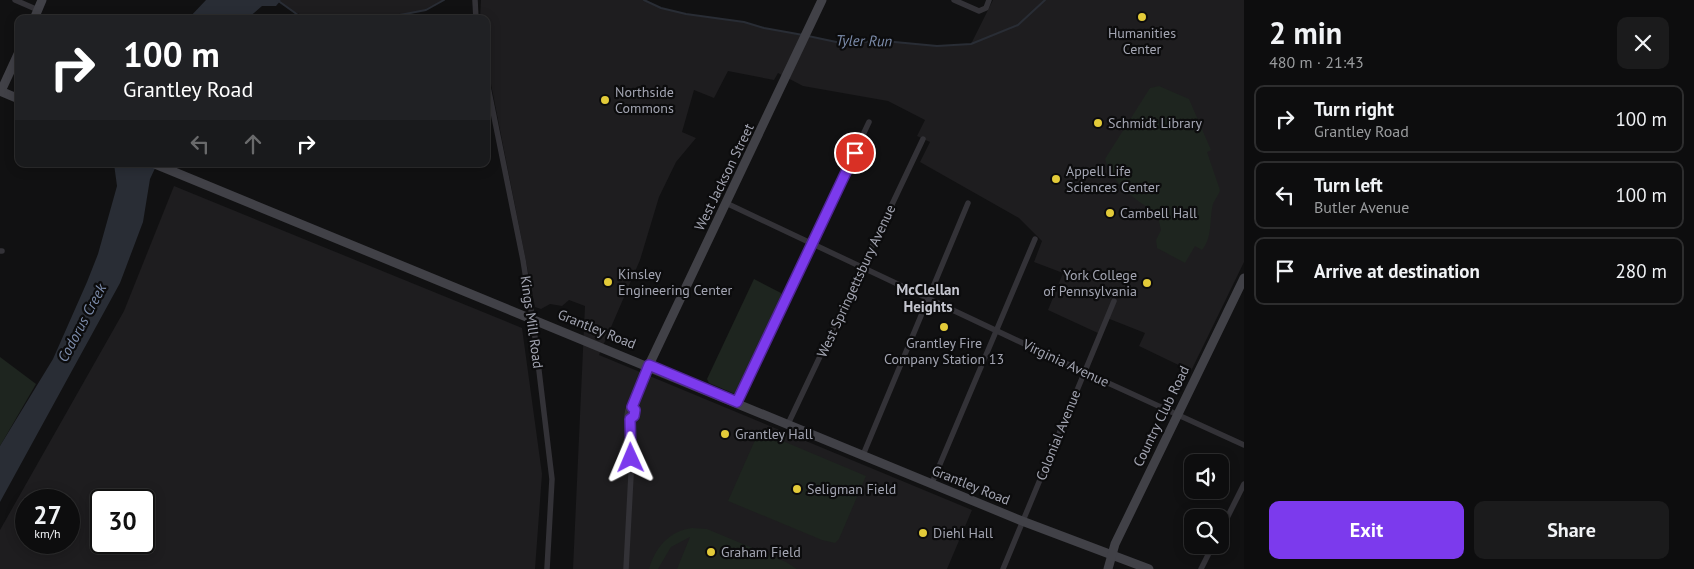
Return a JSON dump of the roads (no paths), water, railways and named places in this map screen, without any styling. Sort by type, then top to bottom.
[{"type":"street","points":[[15,0],[36,14],[42,0]]},
{"type":"street","points":[[475,0],[476,15]]},
{"type":"street","name":"West Jackson Street","points":[[649,365],[822,0]]},
{"type":"street","points":[[954,0],[975,10],[982,10],[989,0]]},
{"type":"street","points":[[15,60],[0,92],[15,98]]},
{"type":"street","name":"Kings Mill Road","points":[[490,97],[523,260],[552,479],[547,569]]},
{"type":"street","points":[[737,402],[869,122]]},
{"type":"street","name":"West Springettsbury Avenue","points":[[788,424],[923,139]]},
{"type":"street","name":"Grantley Road","points":[[162,167],[649,365],[1022,521],[1149,569]]},
{"type":"street","name":"Virginia Avenue","points":[[726,202],[1177,416],[1244,445]]},
{"type":"street","points":[[863,455],[968,203]]},
{"type":"street","points":[[932,483],[1035,239]]},
{"type":"street","name":"Country Club Road","points":[[1108,569],[1112,556],[1177,416],[1244,278]]},
{"type":"street","name":"Colonial Avenue","points":[[1003,569],[1114,301]]},
{"type":"street","points":[[626,569],[630,488],[630,419],[634,416],[635,410],[632,407],[649,365]]},
{"type":"street","points":[[1229,514],[1244,484]]},
{"type":"street","points":[[1201,569],[1208,554]]},
{"type":"water","points":[[206,0],[281,0],[276,6],[262,6],[252,15],[192,15]]},
{"type":"water","name":"Codorus Creek","points":[[114,167],[156,167],[150,179],[143,222],[120,283],[0,502],[0,446],[53,359],[98,254],[117,186]]},
{"type":"waterway","name":"Tyler Run","points":[[277,0],[298,15]]},
{"type":"waterway","name":"Tyler Run","points":[[400,15],[426,10],[444,0]]},
{"type":"waterway","name":"Tyler Run","points":[[644,0],[661,8],[686,14],[744,22],[764,28],[803,35]]},
{"type":"waterway","name":"Tyler Run","points":[[808,36],[841,43],[884,41],[937,46],[971,44],[1018,25],[1045,0]]},
{"type":"place","name":"Humanities Center","points":[[1142,17]]},
{"type":"place","name":"Northside Commons","points":[[605,100]]},
{"type":"place","name":"Schmidt Library","points":[[1098,123]]},
{"type":"place","name":"Appell Life Sciences Center","points":[[1056,179]]},
{"type":"place","name":"Cambell Hall","points":[[1110,213]]},
{"type":"place","name":"Kinsley Engineering Center","points":[[608,282]]},
{"type":"place","name":"York College of Pennsylvania","points":[[1147,283]]},
{"type":"place","name":"Grantley Fire Company Station 13","points":[[944,327]]},
{"type":"place","name":"Grantley Hall","points":[[725,434]]},
{"type":"place","name":"Seligman Field","points":[[797,489]]},
{"type":"place","name":"Diehl Hall","points":[[923,533]]},
{"type":"place","name":"Graham Field","points":[[711,552]]},
{"type":"district","name":"McClellan Heights","points":[[928,298]]}]
